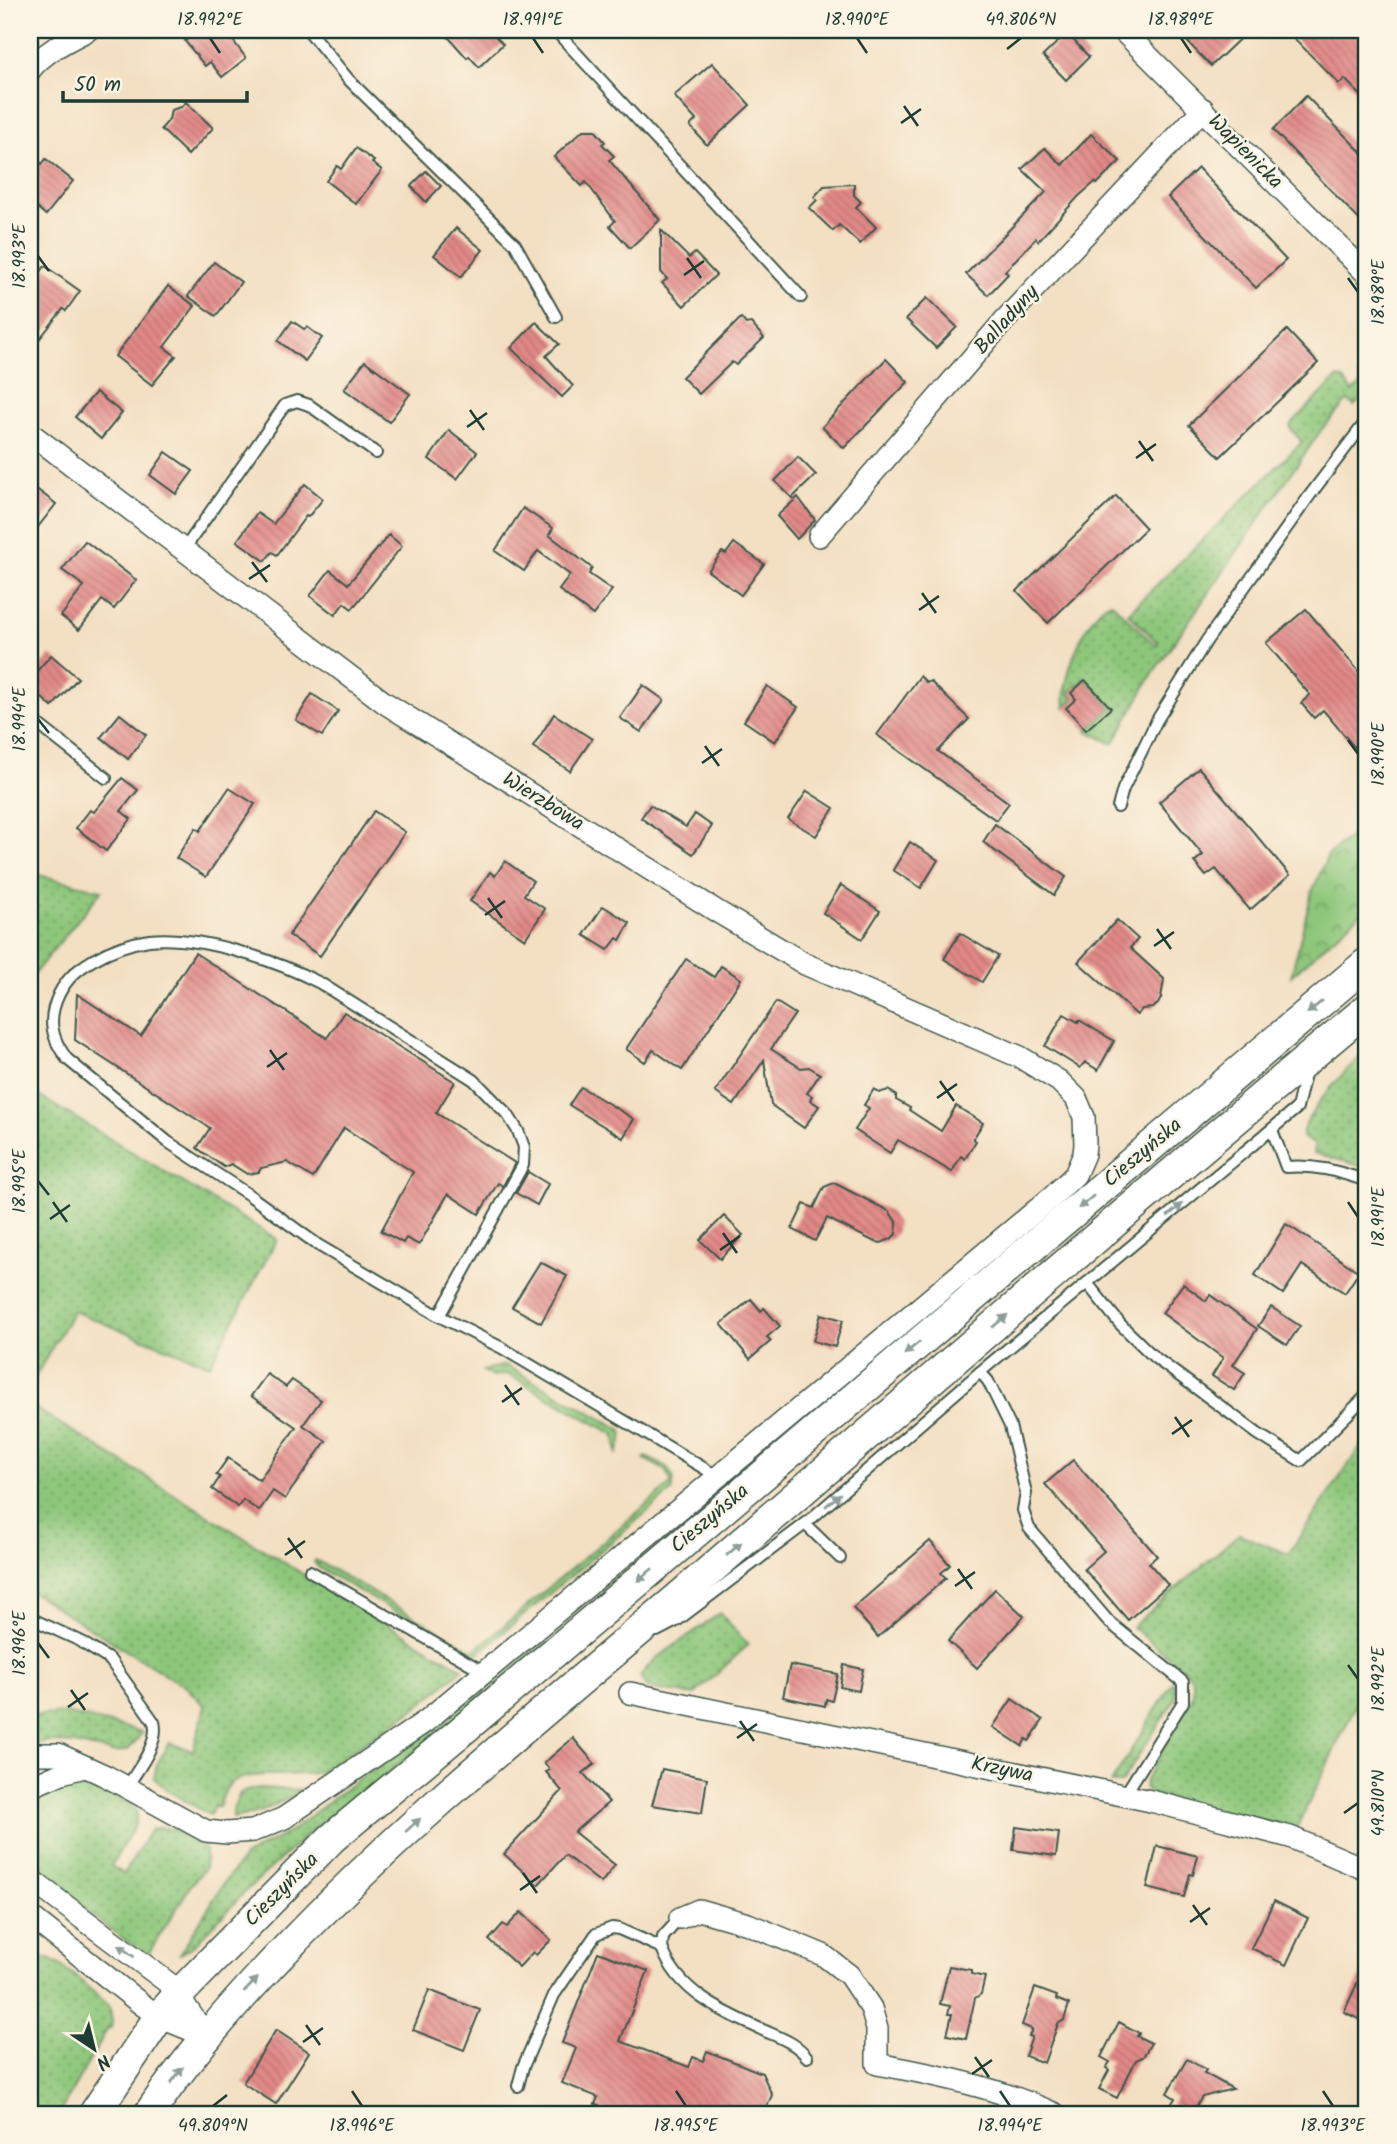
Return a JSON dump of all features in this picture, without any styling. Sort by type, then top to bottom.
[{"type":"main road","name":"Cieszyńska","points":[[94,2114],[159,2017],[332,1838],[466,1728],[1367,963]]},
{"type":"main road","name":"Cieszyńska","points":[[149,2114],[206,2036],[244,1992],[358,1875],[597,1665],[1367,1009]]},
{"type":"street","points":[[30,70],[38,59],[48,52],[88,30]]},
{"type":"street","name":"Wapienicka","points":[[1122,30],[1367,274]]},
{"type":"street","name":"Balladyny","points":[[819,536],[1003,322],[1203,109]]},
{"type":"street","name":"Wierzbowa","points":[[30,433],[385,703],[805,964],[1029,1063],[1059,1081],[1076,1098],[1084,1117],[1084,1154],[1075,1175],[717,1476]]},
{"type":"street","points":[[30,1757],[37,1754],[58,1754],[127,1787],[206,1831],[253,1831],[292,1814],[426,1721],[717,1476]]},
{"type":"street","name":"Krzywa","points":[[630,1693],[1220,1818],[1290,1837],[1367,1871]]},
{"type":"street","points":[[30,1787],[84,1767]]},
{"type":"street","points":[[30,1879],[161,1976],[179,1994],[206,2036]]},
{"type":"street","points":[[680,1919],[699,1910],[748,1924],[823,1955],[849,1975],[871,2008],[877,2029],[877,2064],[934,2074],[974,2085],[1055,2114]]},
{"type":"street","points":[[30,1916],[40,1933],[159,2017],[206,2036]]},
{"type":"lane","points":[[308,30],[348,79],[515,244],[556,317]]},
{"type":"lane","points":[[555,30],[801,297]]},
{"type":"lane","points":[[183,551],[285,405],[297,401],[309,405],[376,453]]},
{"type":"lane","points":[[1118,807],[1123,789],[1157,720],[1207,640],[1367,419]]},
{"type":"lane","points":[[30,718],[106,778]]},
{"type":"lane","name":"Cieszyńska","points":[[439,1316],[523,1165],[524,1146],[518,1131],[508,1115],[474,1080],[320,982],[277,962],[195,942],[149,940],[123,946],[79,969],[65,983],[56,1001],[52,1027],[55,1042],[67,1059],[168,1142],[249,1195],[318,1245],[439,1316],[502,1348],[717,1476]]},
{"type":"lane","points":[[597,1665],[678,1620],[805,1524],[980,1372],[1272,1130],[1297,1108],[1309,1058]]},
{"type":"lane","points":[[1272,1130],[1286,1167],[1325,1167],[1367,1181]]},
{"type":"lane","points":[[1087,1283],[1120,1324],[1154,1357],[1247,1426],[1301,1461],[1367,1395]]},
{"type":"lane","points":[[980,1372],[988,1381],[1010,1426],[1026,1493],[1023,1510],[1029,1528],[1109,1622],[1183,1682],[1183,1702],[1124,1796]]},
{"type":"lane","points":[[805,1524],[840,1558]]},
{"type":"lane","points":[[310,1571],[486,1673]]},
{"type":"lane","points":[[30,1618],[78,1640],[110,1660],[155,1722],[157,1730],[152,1743],[127,1787]]},
{"type":"lane","points":[[680,1919],[663,1937],[662,1948],[673,1970],[705,2001],[797,2046],[807,2057]]},
{"type":"lane","points":[[518,2086],[523,2067],[554,1995],[596,1934],[612,1928],[618,1929],[662,1948]]},
{"type":"green space","points":[[1367,374],[1367,394],[1354,406],[1348,400],[1322,429],[1153,673],[1113,744],[1087,731],[1111,708],[1085,679],[1069,693],[1074,699],[1065,708],[1065,696],[1071,665],[1093,619],[1111,602],[1156,646],[1158,643],[1128,613],[1302,442],[1290,428],[1291,424],[1337,378],[1343,379],[1352,392],[1362,384],[1359,375]]},
{"type":"green space","points":[[1367,822],[1367,908],[1291,976],[1312,892],[1328,855]]},
{"type":"green space","points":[[30,873],[102,890],[30,979]]},
{"type":"green space","points":[[1367,1051],[1367,1168],[1314,1153],[1315,1145],[1302,1137],[1318,1103]]},
{"type":"green space","points":[[30,1084],[39,1096],[277,1239],[210,1365],[73,1311],[30,1386]]},
{"type":"green space","points":[[505,1365],[622,1430],[623,1436],[617,1455],[615,1435],[507,1374],[492,1377],[483,1371]]},
{"type":"green space","points":[[30,1405],[314,1581],[463,1669],[419,1706],[320,1772],[244,1777],[228,1786],[219,1807],[214,1806],[210,1815],[168,1791],[154,1778],[157,1764],[169,1743],[193,1751],[205,1706],[187,1688],[30,1591]]},
{"type":"green space","points":[[1367,1437],[1367,1682],[1296,1829],[1150,1794],[1144,1788],[1146,1780],[1192,1698],[1193,1686],[1192,1679],[1184,1669],[1132,1627],[1239,1534],[1288,1554]]},
{"type":"green space","points":[[646,1457],[667,1467],[674,1479],[672,1491],[474,1657],[319,1568],[314,1562],[316,1560],[474,1651],[672,1483],[665,1470],[644,1459]]},
{"type":"green space","points":[[720,1613],[748,1645],[694,1695],[646,1688],[640,1676],[653,1661]]},
{"type":"green space","points":[[543,1636],[548,1643],[381,1779],[317,1826],[249,1888],[194,1945],[179,1955],[227,1878],[245,1856],[291,1831],[358,1779],[434,1728]]},
{"type":"green space","points":[[1173,1682],[1175,1699],[1121,1783],[1111,1783]]},
{"type":"green space","points":[[66,1713],[143,1732],[128,1750],[116,1753],[74,1744],[46,1742],[30,1747],[30,1716]]},
{"type":"green space","points":[[77,1786],[118,1798],[137,1812],[135,1825],[111,1866],[124,1874],[150,1831],[157,1828],[171,1829],[205,1848],[205,1868],[191,1885],[147,1956],[30,1869],[30,1805],[52,1790]]},
{"type":"green space","points":[[258,1788],[305,1790],[260,1812],[233,1818],[233,1810],[240,1793]]},
{"type":"green space","points":[[30,1954],[62,1966],[110,2007],[111,2028],[108,2028],[59,2114],[30,2114]]},
{"type":"building","points":[[200,30],[225,30],[246,58],[222,77],[210,62],[205,66],[185,41]]},
{"type":"building","points":[[442,30],[489,30],[503,44],[479,67],[469,56],[467,58]]},
{"type":"building","points":[[1176,30],[1249,30],[1211,66]]},
{"type":"building","points":[[1286,30],[1367,30],[1367,102],[1345,79],[1339,84]]},
{"type":"building","points":[[1067,33],[1089,57],[1066,80],[1043,56]]},
{"type":"building","points":[[712,63],[750,105],[707,145],[690,126],[696,120],[674,96]]},
{"type":"building","points":[[1306,96],[1367,158],[1367,228],[1273,130]]},
{"type":"building","points":[[186,102],[213,128],[188,155],[161,129],[169,120],[171,110]]},
{"type":"building","points":[[583,130],[595,130],[605,142],[602,144],[614,156],[609,160],[660,220],[630,248],[610,226],[615,221],[586,182],[582,186],[554,157]]},
{"type":"building","points":[[1091,134],[1120,161],[1097,184],[1095,182],[1079,196],[1038,241],[1036,238],[1005,271],[1008,274],[988,295],[966,274],[1046,192],[1022,169],[1045,148],[1062,165]]},
{"type":"building","points":[[356,148],[382,170],[356,204],[326,181],[337,166],[341,169]]},
{"type":"building","points":[[46,159],[73,181],[46,215],[30,202],[30,175],[40,162],[42,164]]},
{"type":"building","points":[[1198,168],[1286,260],[1256,288],[1168,197]]},
{"type":"building","points":[[426,171],[441,186],[426,202],[411,186]]},
{"type":"building","points":[[854,184],[854,195],[861,202],[856,207],[876,227],[860,244],[839,225],[833,231],[809,208],[817,200],[814,197],[824,186]]},
{"type":"building","points":[[456,228],[483,250],[461,277],[434,255]]},
{"type":"building","points":[[661,230],[689,258],[695,253],[716,275],[684,306],[662,283],[667,279],[661,272]]},
{"type":"building","points":[[214,262],[241,282],[216,316],[188,296]]},
{"type":"building","points":[[45,266],[80,291],[30,351],[30,287]]},
{"type":"building","points":[[168,286],[195,306],[164,347],[176,356],[152,385],[115,356]]},
{"type":"building","points":[[927,298],[957,327],[936,348],[906,319]]},
{"type":"building","points":[[741,318],[746,324],[751,323],[764,338],[736,365],[732,362],[699,394],[682,377]]},
{"type":"building","points":[[292,321],[304,329],[307,327],[322,338],[305,361],[278,341]]},
{"type":"building","points":[[536,322],[559,344],[546,356],[573,386],[562,397],[511,348]]},
{"type":"building","points":[[1287,330],[1318,363],[1220,457],[1189,425]]},
{"type":"building","points":[[886,359],[908,382],[844,448],[822,427]]},
{"type":"building","points":[[365,361],[410,394],[389,422],[344,389]]},
{"type":"building","points":[[96,392],[122,413],[101,439],[75,417]]},
{"type":"building","points":[[449,430],[477,452],[457,479],[429,459]]},
{"type":"building","points":[[166,452],[193,471],[176,494],[150,475]]},
{"type":"building","points":[[798,457],[816,475],[792,498],[775,481]]},
{"type":"building","points":[[30,484],[56,504],[30,537]]},
{"type":"building","points":[[305,484],[323,499],[308,517],[306,516],[277,555],[272,552],[265,561],[237,541],[257,513],[273,524]]},
{"type":"building","points":[[1116,496],[1146,528],[1048,623],[1017,591]]},
{"type":"building","points":[[798,497],[815,520],[797,539],[777,516]]},
{"type":"building","points":[[523,508],[553,528],[549,535],[592,568],[589,574],[612,590],[593,615],[559,590],[570,575],[538,551],[524,571],[495,551]]},
{"type":"building","points":[[389,535],[402,546],[352,609],[344,603],[335,615],[310,596],[330,570],[348,584]]},
{"type":"building","points":[[85,541],[136,580],[114,609],[102,600],[79,630],[61,616],[84,586],[62,570]]},
{"type":"building","points":[[734,543],[764,564],[741,595],[708,571],[722,552],[726,554]]},
{"type":"building","points":[[1306,609],[1367,681],[1367,762],[1323,710],[1314,718],[1301,703],[1310,695],[1266,643]]},
{"type":"building","points":[[51,655],[78,678],[52,707],[30,687],[30,679]]},
{"type":"building","points":[[920,676],[927,683],[930,681],[969,719],[938,751],[1009,803],[996,820],[877,735]]},
{"type":"building","points":[[1085,680],[1111,708],[1086,730],[1066,708],[1076,699],[1071,693]]},
{"type":"building","points":[[643,685],[664,700],[641,732],[620,718]]},
{"type":"building","points":[[767,686],[798,707],[775,742],[744,721]]},
{"type":"building","points":[[312,694],[338,711],[322,736],[296,720]]},
{"type":"building","points":[[120,714],[146,735],[128,759],[101,737]]},
{"type":"building","points":[[554,714],[592,739],[570,771],[533,747]]},
{"type":"building","points":[[1199,768],[1290,875],[1250,910],[1216,869],[1206,876],[1194,862],[1203,855],[1159,802]]},
{"type":"building","points":[[122,778],[138,790],[121,811],[131,819],[106,851],[76,828],[90,810],[94,812]]},
{"type":"building","points":[[229,788],[255,804],[206,877],[176,858],[196,828],[200,831]]},
{"type":"building","points":[[807,791],[834,808],[816,836],[788,819]]},
{"type":"building","points":[[650,805],[686,827],[695,814],[712,826],[693,854],[641,818]]},
{"type":"building","points":[[374,811],[405,832],[320,956],[289,935]]},
{"type":"building","points":[[995,824],[1066,877],[1054,895],[983,842]]},
{"type":"building","points":[[910,842],[938,860],[921,888],[893,870]]},
{"type":"building","points":[[505,861],[533,881],[524,895],[545,909],[525,939],[470,901],[490,872],[495,876]]},
{"type":"building","points":[[841,885],[880,911],[862,939],[823,913]]},
{"type":"building","points":[[603,906],[630,923],[620,940],[617,938],[608,950],[584,935]]},
{"type":"building","points":[[1117,920],[1138,939],[1130,948],[1164,979],[1158,1004],[1142,1009],[1137,1015],[1078,962]]},
{"type":"building","points":[[960,933],[998,956],[982,982],[944,959]]},
{"type":"building","points":[[195,953],[327,1038],[344,1012],[455,1082],[436,1113],[515,1163],[503,1186],[498,1183],[479,1214],[448,1194],[419,1245],[406,1238],[403,1243],[381,1231],[413,1172],[344,1128],[313,1178],[287,1162],[247,1174],[231,1164],[224,1167],[197,1148],[210,1128],[75,1040],[77,994],[141,1036]]},
{"type":"building","points":[[686,959],[714,977],[721,966],[741,979],[682,1070],[653,1050],[645,1062],[626,1049]]},
{"type":"building","points":[[776,1002],[795,1014],[771,1049],[801,1068],[809,1067],[820,1074],[807,1093],[812,1096],[810,1100],[819,1106],[804,1128],[771,1105],[764,1060],[734,1105],[715,1092]]},
{"type":"building","points":[[1064,1014],[1114,1041],[1098,1070],[1085,1062],[1080,1068],[1045,1046]]},
{"type":"building","points":[[581,1087],[634,1119],[623,1138],[569,1105]]},
{"type":"building","points":[[874,1089],[879,1093],[888,1090],[896,1095],[896,1100],[941,1131],[956,1106],[983,1123],[965,1159],[961,1156],[952,1172],[898,1140],[890,1153],[855,1130],[869,1108],[864,1105]]},
{"type":"building","points":[[528,1172],[548,1184],[537,1205],[516,1193]]},
{"type":"building","points":[[834,1183],[889,1211],[897,1223],[896,1234],[881,1243],[827,1218],[815,1241],[792,1229],[804,1204],[814,1208],[824,1187]]},
{"type":"building","points":[[724,1216],[743,1235],[720,1259],[700,1240]]},
{"type":"building","points":[[1286,1224],[1359,1272],[1345,1293],[1302,1265],[1283,1294],[1255,1275]]},
{"type":"building","points":[[540,1262],[567,1276],[541,1323],[512,1307]]},
{"type":"building","points":[[1183,1284],[1206,1301],[1210,1295],[1257,1329],[1233,1365],[1245,1373],[1234,1390],[1212,1376],[1223,1358],[1162,1313]]},
{"type":"building","points":[[751,1299],[761,1311],[764,1308],[780,1326],[767,1337],[771,1341],[750,1359],[721,1324]]},
{"type":"building","points":[[1271,1307],[1300,1326],[1287,1345],[1258,1326]]},
{"type":"building","points":[[821,1314],[843,1320],[835,1347],[813,1341]]},
{"type":"building","points":[[267,1374],[286,1387],[292,1380],[321,1400],[303,1425],[326,1441],[285,1499],[273,1491],[259,1511],[243,1500],[238,1507],[212,1489],[220,1477],[216,1475],[228,1458],[259,1480],[296,1427],[251,1396]]},
{"type":"building","points":[[1073,1460],[1157,1556],[1149,1563],[1168,1585],[1128,1620],[1084,1569],[1104,1551],[1045,1484]]},
{"type":"building","points":[[930,1541],[950,1565],[941,1573],[946,1578],[878,1637],[853,1608]]},
{"type":"building","points":[[995,1589],[1024,1616],[977,1668],[948,1641]]},
{"type":"building","points":[[790,1665],[838,1674],[832,1701],[826,1699],[825,1706],[783,1697]]},
{"type":"building","points":[[844,1665],[863,1669],[859,1691],[840,1687]]},
{"type":"building","points":[[1012,1699],[1043,1720],[1029,1741],[1026,1739],[1022,1746],[993,1727]]},
{"type":"building","points":[[573,1738],[595,1764],[583,1773],[609,1802],[574,1832],[615,1865],[601,1883],[565,1855],[538,1885],[504,1854],[562,1791],[546,1772],[550,1770],[544,1763]]},
{"type":"building","points":[[662,1769],[707,1778],[702,1813],[652,1805]]},
{"type":"building","points":[[1016,1827],[1059,1833],[1056,1856],[1013,1850]]},
{"type":"building","points":[[1157,1846],[1198,1856],[1184,1897],[1147,1888]]},
{"type":"building","points":[[1274,1901],[1308,1918],[1286,1965],[1251,1948]]},
{"type":"building","points":[[521,1912],[551,1940],[536,1955],[533,1952],[519,1967],[489,1940],[503,1924],[507,1927]]},
{"type":"building","points":[[598,1952],[648,1971],[620,2041],[689,2067],[693,2057],[703,2061],[707,2051],[762,2073],[772,2095],[764,2114],[595,2114],[599,2105],[595,2104],[598,2097],[562,2083],[576,2048],[562,2043]]},
{"type":"building","points":[[1367,1962],[1367,2023],[1344,2012]]},
{"type":"building","points":[[949,1966],[971,1970],[971,1974],[985,1977],[981,1994],[975,1998],[966,2039],[947,2035],[952,2014],[948,2014],[950,2006],[940,2004]]},
{"type":"building","points":[[1035,1988],[1057,1996],[1056,1999],[1069,2004],[1064,2020],[1058,2024],[1044,2063],[1025,2056],[1032,2029],[1022,2025]]},
{"type":"building","points":[[429,1990],[480,2010],[464,2050],[413,2030]]},
{"type":"building","points":[[1119,2022],[1151,2043],[1143,2057],[1136,2060],[1117,2098],[1099,2089],[1110,2062],[1101,2057]]},
{"type":"building","points":[[276,2030],[309,2052],[276,2104],[243,2083]]},
{"type":"building","points":[[1187,2059],[1206,2070],[1204,2073],[1233,2089],[1202,2097],[1192,2114],[1170,2114],[1175,2098],[1167,2093]]}]
